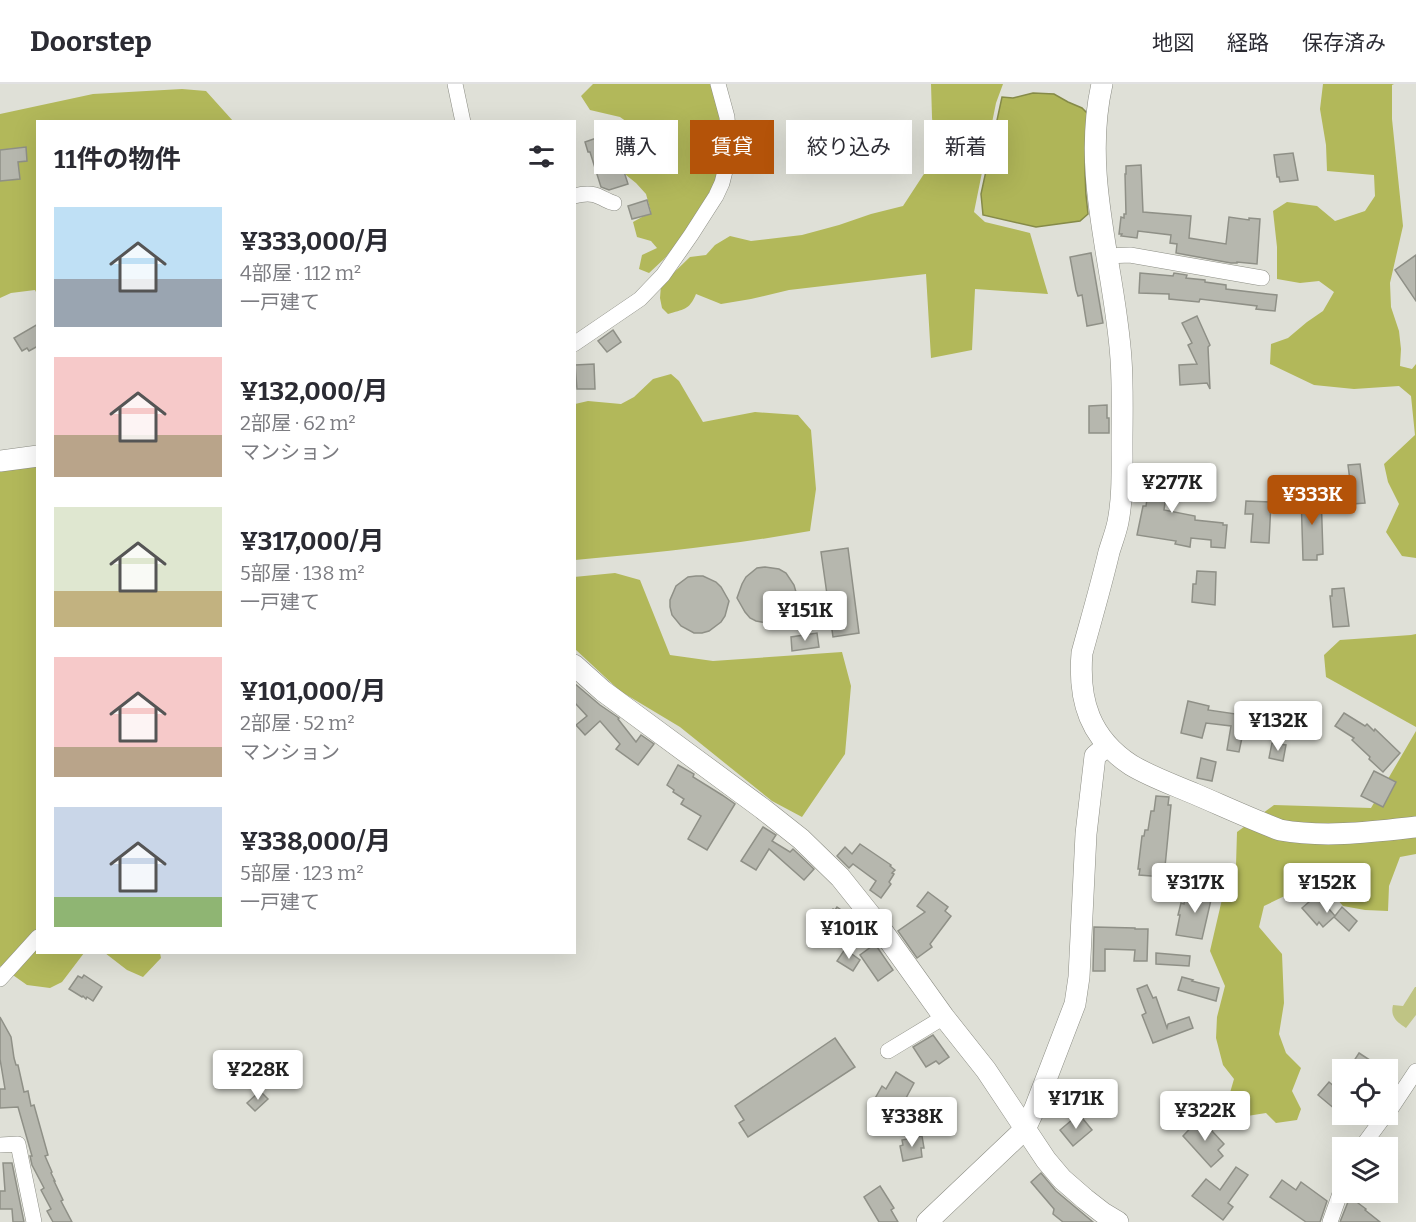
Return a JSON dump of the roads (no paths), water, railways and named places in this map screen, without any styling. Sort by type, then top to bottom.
[{"type":"street","points":[[455,84],[463,120]]},
{"type":"street","points":[[576,343],[640,299],[663,275],[716,196],[722,183],[729,144],[727,117],[718,84]]},
{"type":"street","points":[[1102,84],[1096,131],[1096,168],[1098,202],[1121,357],[1122,492],[1118,522],[1082,653],[1080,675],[1089,716],[1107,746],[1133,766],[1280,830],[1297,833],[1357,833],[1416,827]]},
{"type":"street","points":[[576,196],[598,195],[614,203]]},
{"type":"street","points":[[1106,256],[1130,255],[1262,278]]},
{"type":"street","points":[[0,461],[36,456]]},
{"type":"street","points":[[576,667],[603,691],[763,809],[809,847],[840,877],[986,1070],[1046,1160],[1084,1199],[1118,1222]]},
{"type":"street","points":[[927,1222],[1024,1129],[1035,1108],[1075,1004],[1079,977],[1086,834],[1095,756],[1107,746]]},
{"type":"street","points":[[0,979],[36,939]]},
{"type":"street","points":[[888,1052],[944,1017]]},
{"type":"street","points":[[1398,1098],[1416,1071]]},
{"type":"street","points":[[1369,1137],[1379,1125]]},
{"type":"street","points":[[0,1144],[18,1144],[34,1222]]},
{"type":"street","points":[[1330,1222],[1337,1203]]}]
